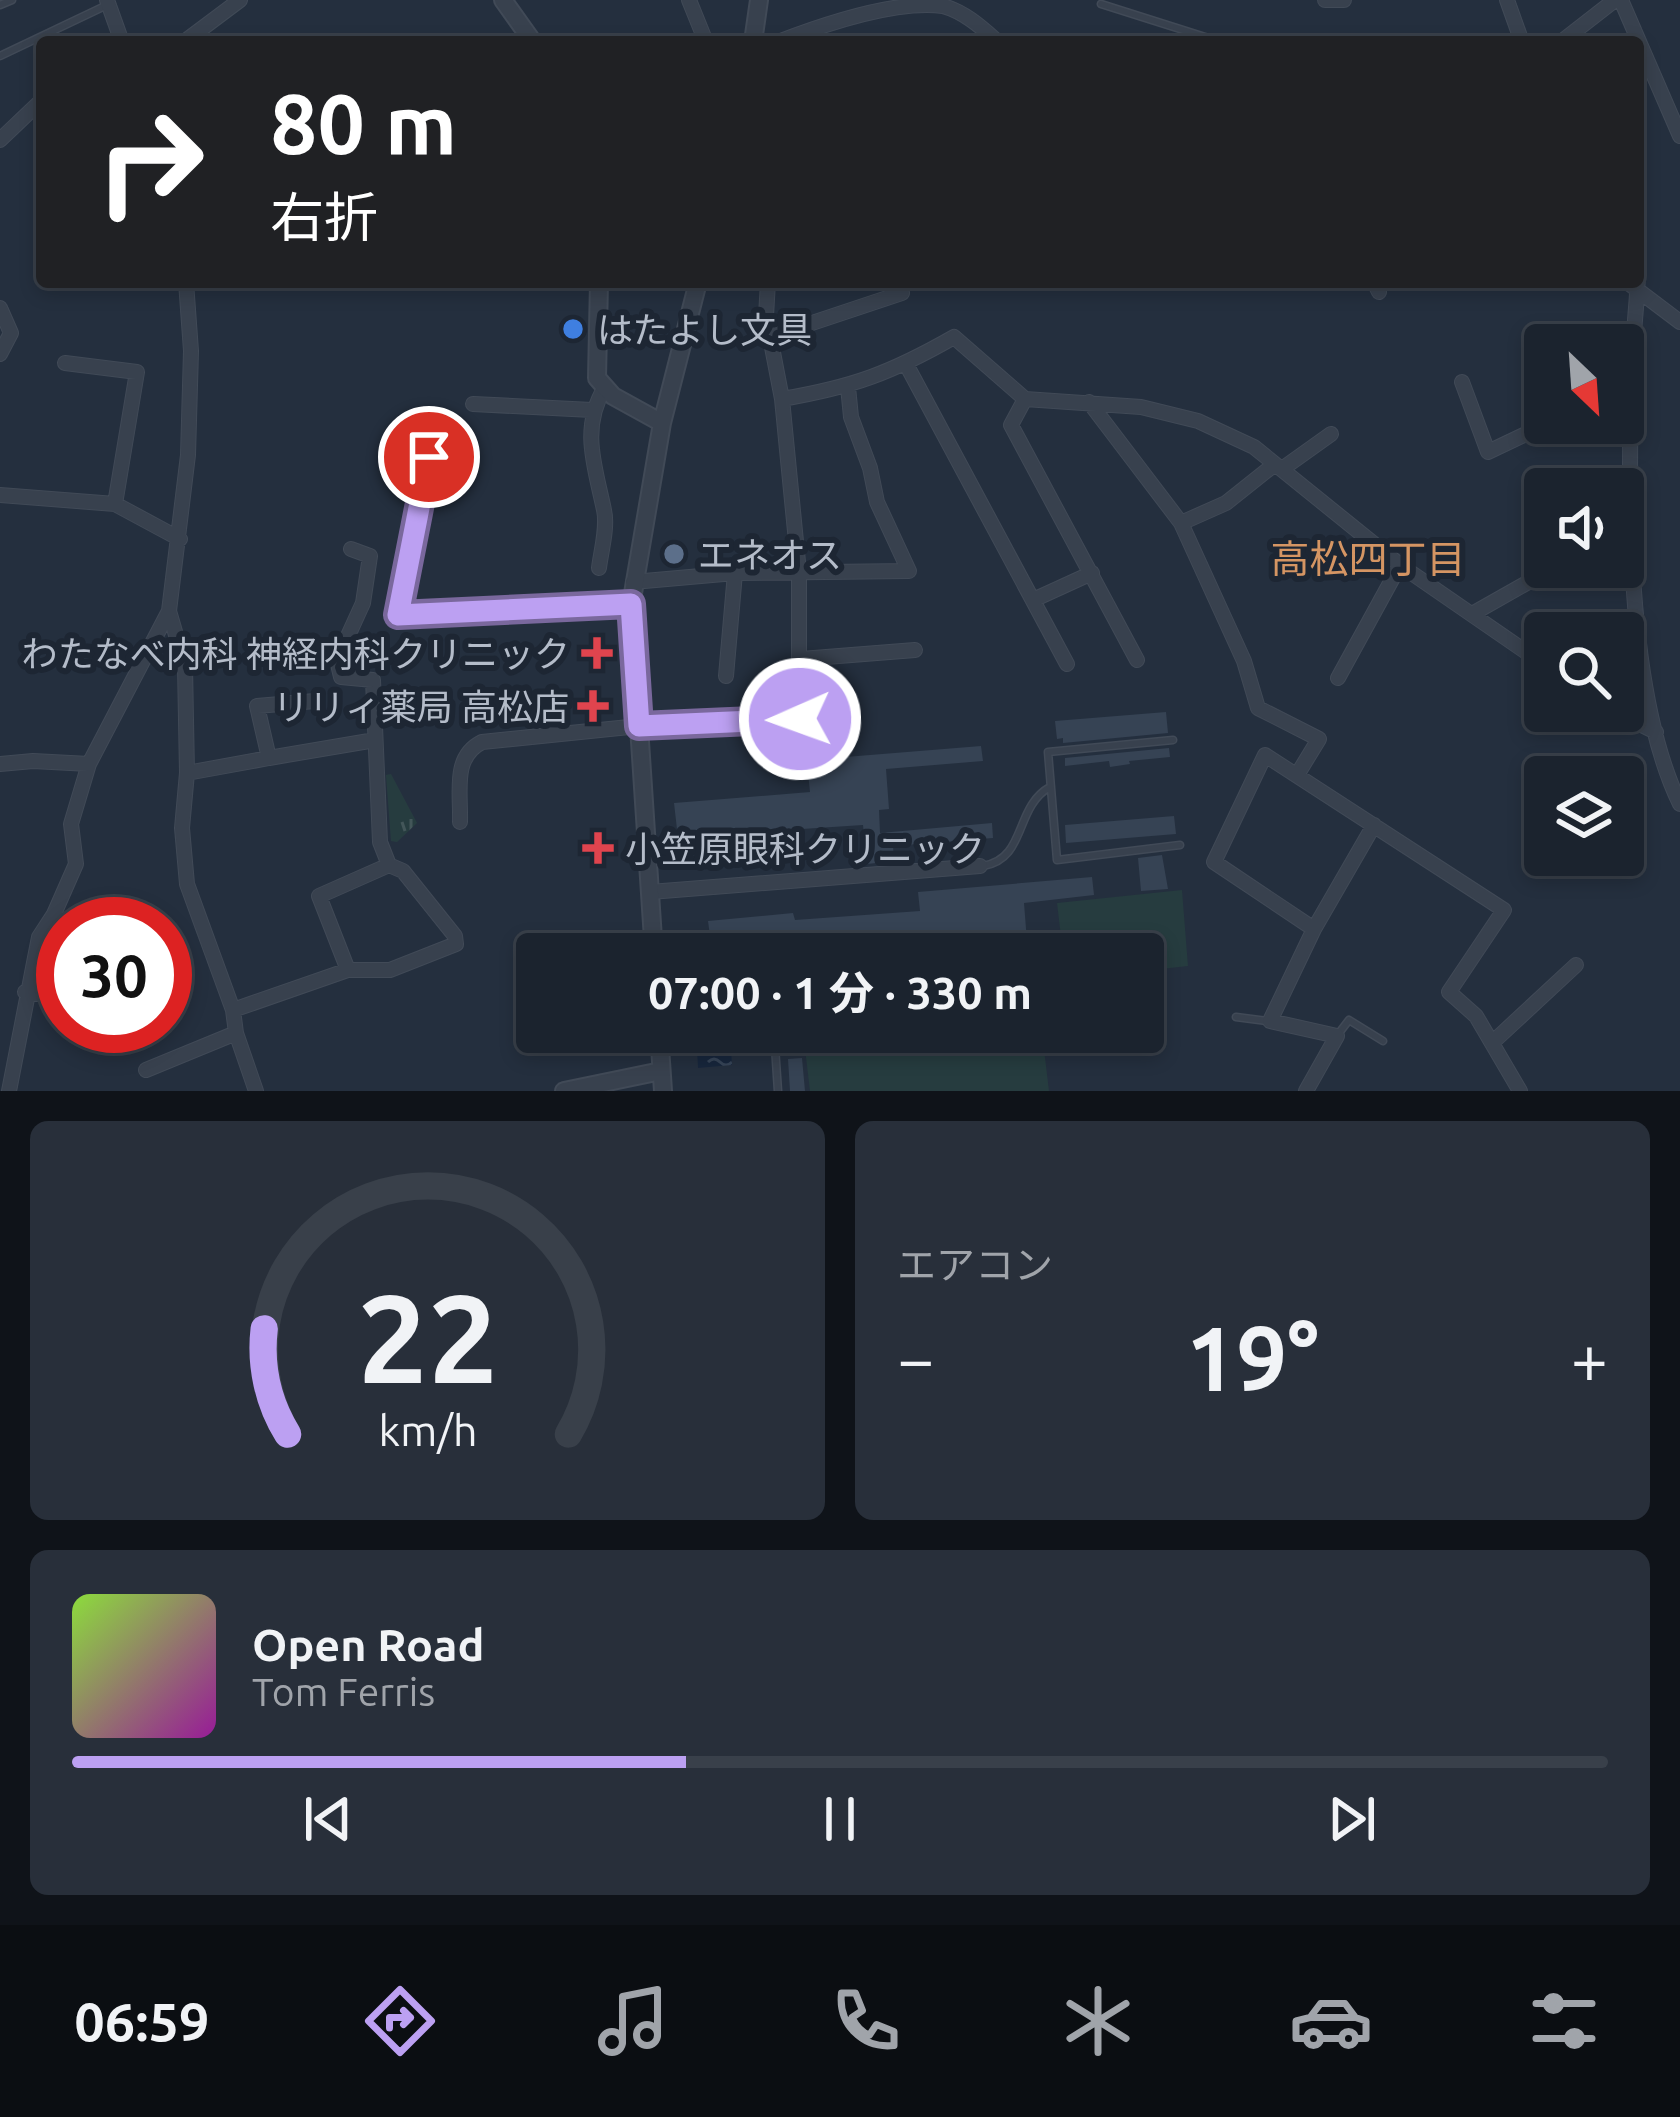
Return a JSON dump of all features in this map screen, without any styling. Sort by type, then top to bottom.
[{"type":"street","points":[[198,36],[240,0]]},
{"type":"street","points":[[503,0],[529,36]]},
{"type":"street","points":[[689,0],[704,36]]},
{"type":"street","points":[[754,36],[759,0]]},
{"type":"street","points":[[1325,0],[1344,0]]},
{"type":"street","points":[[1507,0],[1519,36]]},
{"type":"street","points":[[1569,36],[1618,0],[1635,36]]},
{"type":"street","points":[[107,3],[120,36]]},
{"type":"street","points":[[794,36],[835,20],[911,4],[941,5],[991,36]]},
{"type":"street","points":[[1644,55],[1678,128]]},
{"type":"street","points":[[0,140],[36,106]]},
{"type":"street","points":[[9,1091],[39,937],[55,914],[76,864],[71,824],[89,764],[169,611],[188,455],[191,351],[186,288]]},
{"type":"street","points":[[599,288],[597,378],[613,397],[662,423]]},
{"type":"street","points":[[653,933],[631,604],[662,423],[696,288]]},
{"type":"street","points":[[460,822],[461,759],[482,742],[639,726],[800,719],[799,572],[782,399],[766,316],[768,288]]},
{"type":"street","points":[[1631,324],[1633,288]]},
{"type":"street","points":[[1636,288],[1680,322]]},
{"type":"street","points":[[770,338],[902,293]]},
{"type":"street","points":[[0,308],[11,333],[0,354]]},
{"type":"street","points":[[782,399],[848,388],[954,338],[1025,399],[1141,406],[1198,421],[1254,447],[1400,565],[1524,650]]},
{"type":"street","points":[[65,363],[137,372],[115,504]]},
{"type":"street","points":[[906,364],[1067,664]]},
{"type":"street","points":[[1462,382],[1488,452],[1524,435]]},
{"type":"street","points":[[599,568],[605,513],[595,486],[592,410],[605,387]]},
{"type":"street","points":[[634,582],[735,573],[909,572],[877,502],[870,468],[850,417],[848,388]]},
{"type":"street","points":[[1025,399],[1011,425],[1137,660]]},
{"type":"street","points":[[1089,402],[1181,523],[1244,661],[1258,708],[1319,739],[1298,775]]},
{"type":"street","points":[[473,404],[592,410]]},
{"type":"street","points":[[1181,523],[1226,503],[1331,434]]},
{"type":"street","points":[[429,457],[398,615],[631,604]]},
{"type":"street","points":[[0,495],[115,504],[179,538]]},
{"type":"street","points":[[233,1010],[348,970],[390,970],[456,944],[455,936],[403,872],[389,865],[380,842],[373,680],[341,677],[337,660],[363,603],[370,556],[351,549]]},
{"type":"street","points":[[1338,677],[1400,565]]},
{"type":"street","points":[[726,676],[735,573]]},
{"type":"street","points":[[1033,600],[1091,573]]},
{"type":"street","points":[[1472,614],[1524,585]]},
{"type":"street","points":[[1634,588],[1644,695],[1667,778],[1680,804]]},
{"type":"street","points":[[169,611],[185,666],[187,772],[182,828],[187,884],[233,1010],[236,1034],[256,1091]]},
{"type":"street","points":[[801,659],[915,650]]},
{"type":"street","points":[[268,758],[257,706],[315,700]]},
{"type":"street","points":[[1644,726],[1656,732]]},
{"type":"street","points":[[187,772],[375,740]]},
{"type":"street","points":[[1314,929],[1214,862],[1265,755],[1504,910],[1449,992],[1476,1016],[1520,1091]]},
{"type":"street","points":[[0,764],[89,764]]},
{"type":"street","points":[[1306,1091],[1336,1036],[1270,1021],[1314,929],[1374,825]]},
{"type":"street","points":[[348,970],[319,896],[389,865]]},
{"type":"street","points":[[650,892],[980,866]]},
{"type":"street","points":[[1493,1042],[1576,965]]},
{"type":"street","points":[[25,992],[36,993]]},
{"type":"street","points":[[0,1030],[17,1032]]},
{"type":"street","points":[[146,1070],[236,1034]]},
{"type":"street","points":[[660,1053],[662,1091]]},
{"type":"street","points":[[564,1091],[661,1071]]},
{"type":"lane","points":[[0,5],[12,0]]},
{"type":"lane","points":[[40,36],[107,3]]},
{"type":"lane","points":[[1101,4],[1202,36]]},
{"type":"lane","points":[[0,56],[36,38]]},
{"type":"lane","points":[[1173,740],[1048,752],[1050,787],[1057,860],[1180,845]]},
{"type":"lane","points":[[980,866],[1001,860],[1011,850],[1035,795],[1050,787]]},
{"type":"lane","points":[[1236,1017],[1270,1021]]},
{"type":"lane","points":[[1336,1036],[1349,1019],[1383,1040]]},
{"type":"lane","points":[[775,1053],[778,1091]]},
{"type":"green space","points":[[391,774],[417,823],[397,842],[391,841],[386,775]]},
{"type":"green space","points":[[1182,890],[1188,966],[1164,969],[1164,933],[1061,933],[1057,903]]},
{"type":"green space","points":[[805,1053],[1044,1053],[1049,1091],[810,1091]]},
{"type":"water","points":[[697,1053],[731,1053],[732,1065],[698,1068]]},
{"type":"building","points":[[1166,712],[1168,733],[1063,743],[1063,738],[1057,739],[1055,721]]},
{"type":"building","points":[[981,746],[983,761],[886,769],[889,809],[879,810],[880,833],[992,823],[993,838],[893,846],[894,861],[867,864],[863,825],[802,829],[804,852],[768,854],[766,831],[678,838],[674,803],[810,792],[808,773],[834,771],[833,758]]},
{"type":"building","points":[[1169,748],[1170,757],[1130,764],[1110,767],[1109,761],[1065,766],[1065,758]]},
{"type":"building","points":[[1174,816],[1176,834],[1066,843],[1065,825]]},
{"type":"building","points":[[1162,855],[1168,889],[1141,891],[1138,858]]},
{"type":"building","points":[[1092,877],[1094,895],[1024,903],[1026,933],[710,933],[708,921],[793,913],[795,920],[920,911],[918,892]]},
{"type":"building","points":[[802,1058],[805,1091],[790,1091],[788,1059]]},
{"type":"place","name":"はたよし文具","points":[[573,329]]},
{"type":"place","name":"エネオス","points":[[674,554]]},
{"type":"place","name":"わたなべ内科 神経内科クリニック","points":[[597,653]]},
{"type":"place","name":"リリィ薬局 高松店","points":[[593,706]]},
{"type":"place","name":"小笠原眼科クリニック","points":[[598,848]]},
{"type":"district","name":"高松四丁目","points":[[1368,558]]},
{"type":"route","points":[[429,457],[398,615],[631,604],[639,726],[800,719]]}]
